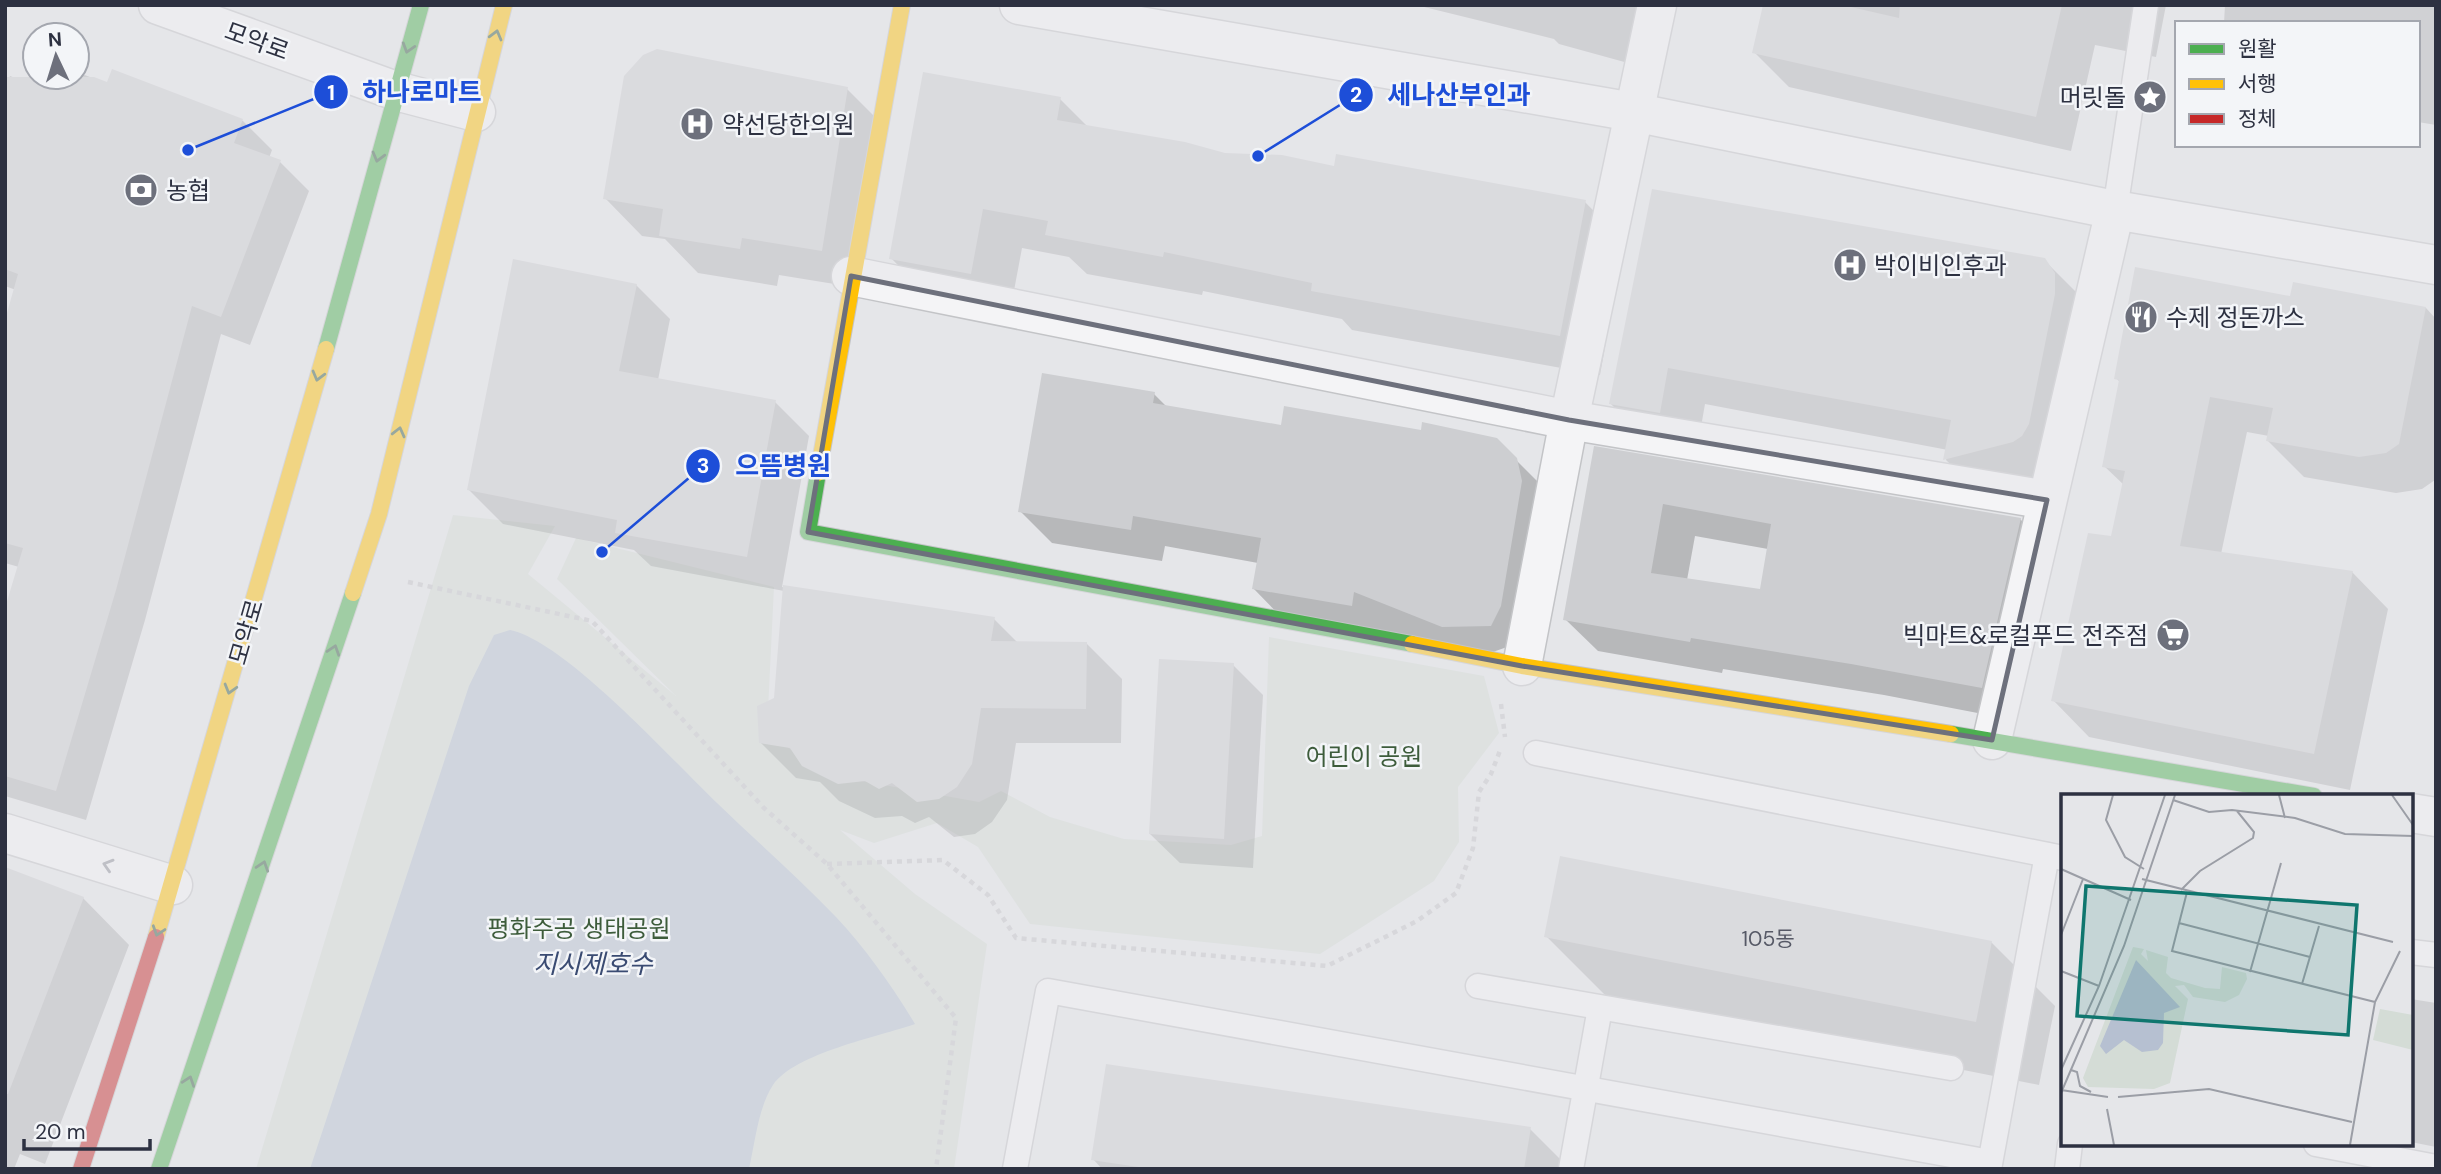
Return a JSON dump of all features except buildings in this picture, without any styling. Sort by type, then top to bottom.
[{"type":"street","name":"모악로","points":[[158,5],[396,91],[476,112]]},
{"type":"street","name":"모악로","points":[[81,1169],[173,885],[281,513],[421,5]]},
{"type":"street","points":[[159,1169],[379,514],[504,5]]},
{"type":"street","points":[[902,5],[851,276],[808,532],[1302,622],[1522,666],[1992,740],[2302,794]]},
{"type":"street","points":[[1019,5],[1633,112],[2115,210],[2436,265]]},
{"type":"street","points":[[1522,666],[1569,419],[1657,5]]},
{"type":"street","points":[[1992,740],[2115,210]]},
{"type":"street","points":[[851,276],[1569,419],[2047,500]]},
{"type":"street","points":[[2413,813],[2436,817]]},
{"type":"street","points":[[5,833],[173,885]]},
{"type":"lane","points":[[2115,210],[2146,5]]},
{"type":"lane","points":[[1015,1169],[1048,990],[1990,1165],[2055,856],[1535,753]]},
{"type":"lane","points":[[2413,952],[2436,956]]},
{"type":"lane","points":[[1478,986],[1951,1068]]},
{"type":"lane","points":[[1571,1169],[1600,1007]]},
{"type":"lane","points":[[2067,1169],[2070,1146]]},
{"type":"lane","points":[[2326,1146],[2436,1167]]},
{"type":"path","points":[[408,582],[592,621],[764,808],[827,864],[956,1018],[936,1169]]},
{"type":"path","points":[[827,864],[943,860],[988,895],[1016,938],[1327,966],[1417,921],[1456,893],[1473,848],[1479,792],[1490,774],[1506,735],[1500,696]]},
{"type":"highlighted area","points":[[851,276],[1569,420],[2047,500],[1992,740],[1522,666],[808,532]]},
{"type":"green space","name":"평화주공 생태공원","points":[[453,515],[555,526],[528,574],[676,696],[557,579],[576,538],[774,587],[767,731],[822,774],[979,802],[1001,791],[1050,817],[1124,839],[1231,845],[1262,836],[1269,637],[1484,676],[1499,733],[1458,787],[1459,842],[1434,881],[1320,954],[1030,924],[978,847],[937,823],[874,843],[840,830],[915,894],[987,944],[954,1169],[256,1169]]},
{"type":"water","name":"지시제호수","points":[[510,630],[533,639],[588,678],[807,888],[868,955],[915,1024],[838,1047],[799,1064],[784,1074],[773,1085],[764,1104],[749,1169],[310,1169],[469,686],[494,635]]},
{"type":"traffic: fast","points":[[326,349],[421,5]]},
{"type":"traffic: fast","points":[[818,473],[808,532],[1412,644]]},
{"type":"traffic: fast","points":[[159,1169],[353,593]]},
{"type":"traffic: fast","points":[[1951,734],[2302,794]]},
{"type":"traffic: slow","points":[[353,593],[379,514],[504,5]]},
{"type":"traffic: slow","points":[[818,473],[902,5]]},
{"type":"traffic: slow","points":[[156,937],[326,349]]},
{"type":"traffic: slow","points":[[1412,644],[1522,666],[1951,734]]},
{"type":"traffic: jam","points":[[81,1169],[156,937]]},
{"type":"place","name":"머릿돌","points":[[2150,97]]},
{"type":"place","name":"약선당한의원","points":[[697,124]]},
{"type":"place","name":"하나로마트","points":[[188,150]]},
{"type":"place","name":"세나산부인과","points":[[1258,156]]},
{"type":"place","name":"농협","points":[[141,190]]},
{"type":"place","name":"박이비인후과","points":[[1850,265]]},
{"type":"place","name":"수제 정돈까스","points":[[2141,317]]},
{"type":"place","name":"으뜸병원","points":[[602,552]]},
{"type":"place","name":"빅마트&로컬푸드 전주점","points":[[2173,635]]},
{"type":"park label","name":"어린이 공원","points":[[1364,756]]}]
